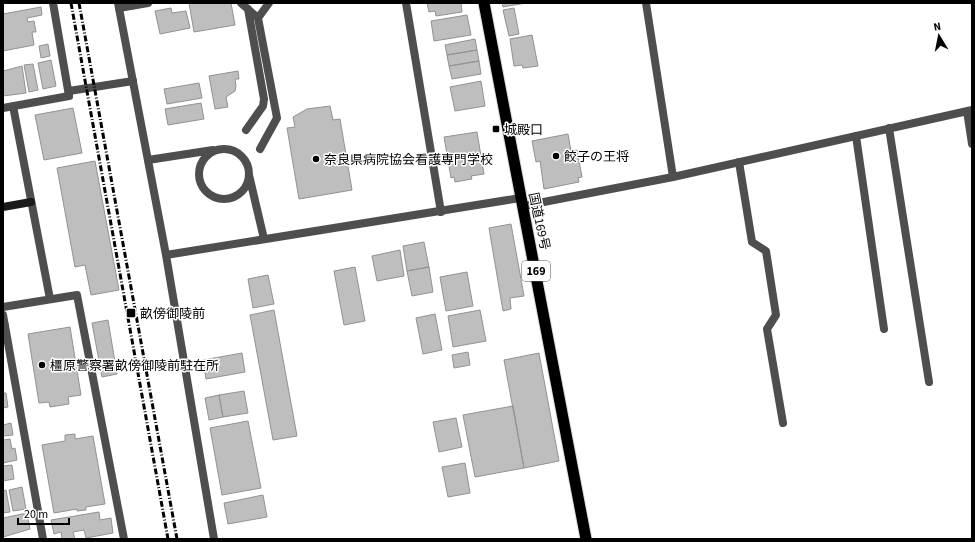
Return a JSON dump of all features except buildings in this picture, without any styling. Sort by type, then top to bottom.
[{"type":"highway","name":"国道169号","points":[[484,3],[586,539]]},
{"type":"main road","points":[[3,207],[31,202]]},
{"type":"street","points":[[53,3],[69,93]]},
{"type":"street","points":[[148,3],[118,5],[166,255],[214,539]]},
{"type":"street","points":[[241,3],[258,18],[277,118],[260,149]]},
{"type":"street","points":[[258,18],[270,3]]},
{"type":"street","points":[[406,3],[441,212]]},
{"type":"street","points":[[646,3],[673,177]]},
{"type":"street","points":[[246,130],[263,106],[264,99],[248,10]]},
{"type":"street","points":[[3,108],[132,81]]},
{"type":"street","points":[[13,106],[50,299]]},
{"type":"street","points":[[166,255],[441,212],[522,202],[673,177],[969,110],[972,144]]},
{"type":"street","points":[[889,128],[929,382]]},
{"type":"street","points":[[856,136],[884,329]]},
{"type":"street","points":[[148,160],[218,150],[235,152],[242,157],[247,164],[264,239]]},
{"type":"street","points":[[218,150],[210,153],[200,167],[200,183],[210,195],[217,198],[233,198],[245,188],[249,173]]},
{"type":"street","points":[[739,162],[752,242],[766,251],[776,315],[767,329],[783,423]]},
{"type":"street","points":[[3,307],[77,295],[124,539]]},
{"type":"street","points":[[3,315],[44,539]]},
{"type":"railway","points":[[71,3],[168,539]]},
{"type":"railway","points":[[79,3],[177,539]]},
{"type":"place","name":"城殿口","points":[[496,129]]},
{"type":"place","name":"餃子の王将","points":[[556,156]]},
{"type":"place","name":"奈良県病院協会看護専門学校","points":[[316,159]]},
{"type":"place","name":"畝傍御陵前","points":[[131,313]]},
{"type":"place","name":"橿原警察署畝傍御陵前駐在所","points":[[42,365]]}]
